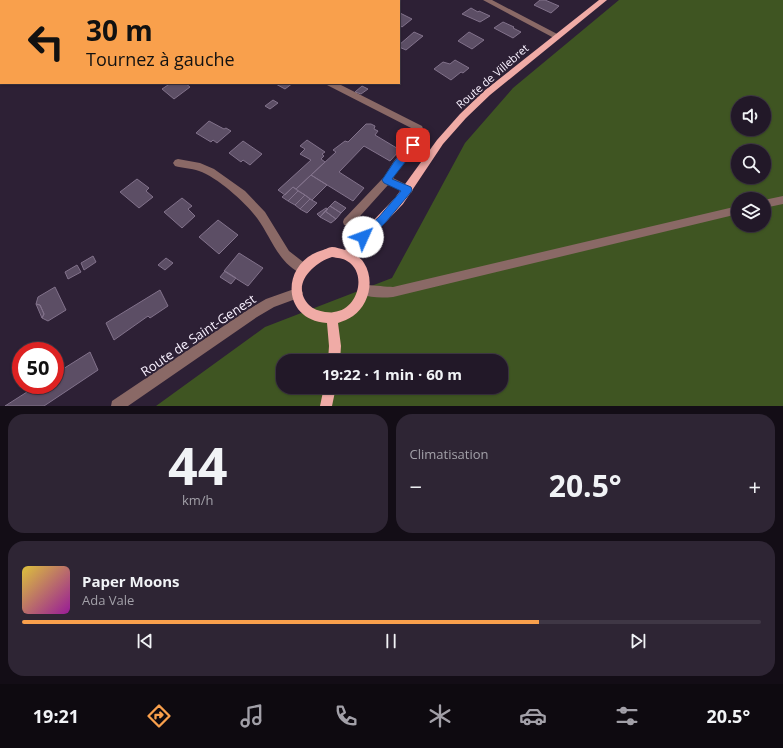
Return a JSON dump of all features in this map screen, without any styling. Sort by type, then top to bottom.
[{"type":"main road","name":"Route de Villebret","points":[[347,255],[382,220],[408,190],[440,142],[463,116],[487,93],[603,0]]},
{"type":"main road","points":[[340,253],[347,255],[356,261],[362,269],[366,279],[365,290],[361,300],[354,309],[344,315],[332,318],[320,317],[309,312],[301,304],[296,293],[296,284],[303,269],[310,261],[324,254],[340,253]]},
{"type":"main road","points":[[332,318],[334,354]]},
{"type":"main road","points":[[326,406],[329,394]]},
{"type":"street","points":[[487,0],[557,36]]},
{"type":"street","points":[[332,84],[405,119],[419,128],[421,136],[397,164],[387,180],[348,222]]},
{"type":"street","points":[[178,163],[211,172],[242,194],[261,215],[285,254],[303,269]]},
{"type":"street","points":[[387,180],[408,190]]},
{"type":"street","points":[[771,203],[783,200]]},
{"type":"street","points":[[365,290],[381,293],[392,292],[731,212]]},
{"type":"street","name":"Route de Saint-Genest","points":[[117,406],[254,313],[270,303],[296,293]]},
{"type":"green space","points":[[619,0],[783,0],[783,406],[156,406],[265,327],[392,278],[465,143],[513,88]]},
{"type":"building","points":[[540,0],[545,0],[559,6],[551,13],[534,5]]},
{"type":"building","points":[[471,8],[490,16],[480,22],[462,14]]},
{"type":"building","points":[[400,13],[412,19],[402,27],[400,26]]},
{"type":"building","points":[[503,22],[521,32],[513,38],[494,28]]},
{"type":"building","points":[[414,32],[423,36],[406,50],[400,47],[400,44]]},
{"type":"building","points":[[469,32],[484,40],[472,49],[458,41]]},
{"type":"building","points":[[455,60],[469,68],[451,80],[434,69],[443,62],[450,64]]},
{"type":"building","points":[[170,84],[186,84],[190,87],[174,99],[162,89]]},
{"type":"building","points":[[276,84],[292,84],[285,89]]},
{"type":"building","points":[[362,86],[368,89],[361,94],[355,92]]},
{"type":"building","points":[[273,100],[278,103],[270,109],[265,106]]},
{"type":"building","points":[[209,121],[231,131],[217,143],[213,140],[211,142],[196,133]]},
{"type":"building","points":[[366,124],[375,126],[374,129],[378,131],[375,135],[400,150],[390,161],[364,146],[339,172],[364,188],[353,201],[311,175],[336,152],[333,150],[345,141],[348,142]]},
{"type":"building","points":[[307,140],[325,152],[322,154],[324,156],[321,159],[325,162],[296,189],[293,187],[285,195],[278,190],[311,160],[300,154],[305,149],[300,146]]},
{"type":"building","points":[[243,141],[262,154],[250,165],[243,160],[241,162],[229,153]]},
{"type":"building","points":[[311,175],[327,185],[312,200],[296,189]]},
{"type":"building","points":[[137,179],[149,188],[146,191],[153,197],[139,208],[120,192]]},
{"type":"building","points":[[293,187],[298,191],[288,201],[282,197]]},
{"type":"building","points":[[298,191],[305,195],[295,205],[288,201]]},
{"type":"building","points":[[305,195],[310,199],[300,209],[295,205]]},
{"type":"building","points":[[182,198],[192,206],[188,209],[195,216],[182,228],[164,212]]},
{"type":"building","points":[[310,199],[317,203],[307,213],[300,209]]},
{"type":"building","points":[[335,201],[346,208],[341,213],[330,206]]},
{"type":"building","points":[[330,206],[341,213],[336,219],[325,211]]},
{"type":"building","points":[[326,208],[328,209],[320,217],[317,214]]},
{"type":"building","points":[[325,211],[336,219],[331,223],[320,217]]},
{"type":"building","points":[[218,220],[238,235],[219,254],[199,237]]},
{"type":"building","points":[[239,253],[263,268],[248,286],[224,271]]},
{"type":"building","points":[[93,256],[96,262],[84,270],[81,263]]},
{"type":"building","points":[[166,258],[173,263],[165,270],[158,265]]},
{"type":"building","points":[[77,265],[81,272],[68,279],[65,272]]},
{"type":"building","points":[[225,271],[236,278],[231,284],[220,277]]},
{"type":"building","points":[[55,287],[66,310],[48,321],[42,318],[44,314],[40,305],[36,304],[38,297]]},
{"type":"building","points":[[160,290],[168,306],[150,318],[148,316],[114,340],[106,323]]},
{"type":"building","points":[[36,304],[40,305],[44,314],[42,318]]},
{"type":"building","points":[[90,352],[98,370],[64,393],[64,368]]},
{"type":"building","points":[[24,394],[62,394],[44,406],[5,406]]},
{"type":"route","points":[[363,237],[382,220],[408,190],[387,180],[397,164],[413,145]]}]
